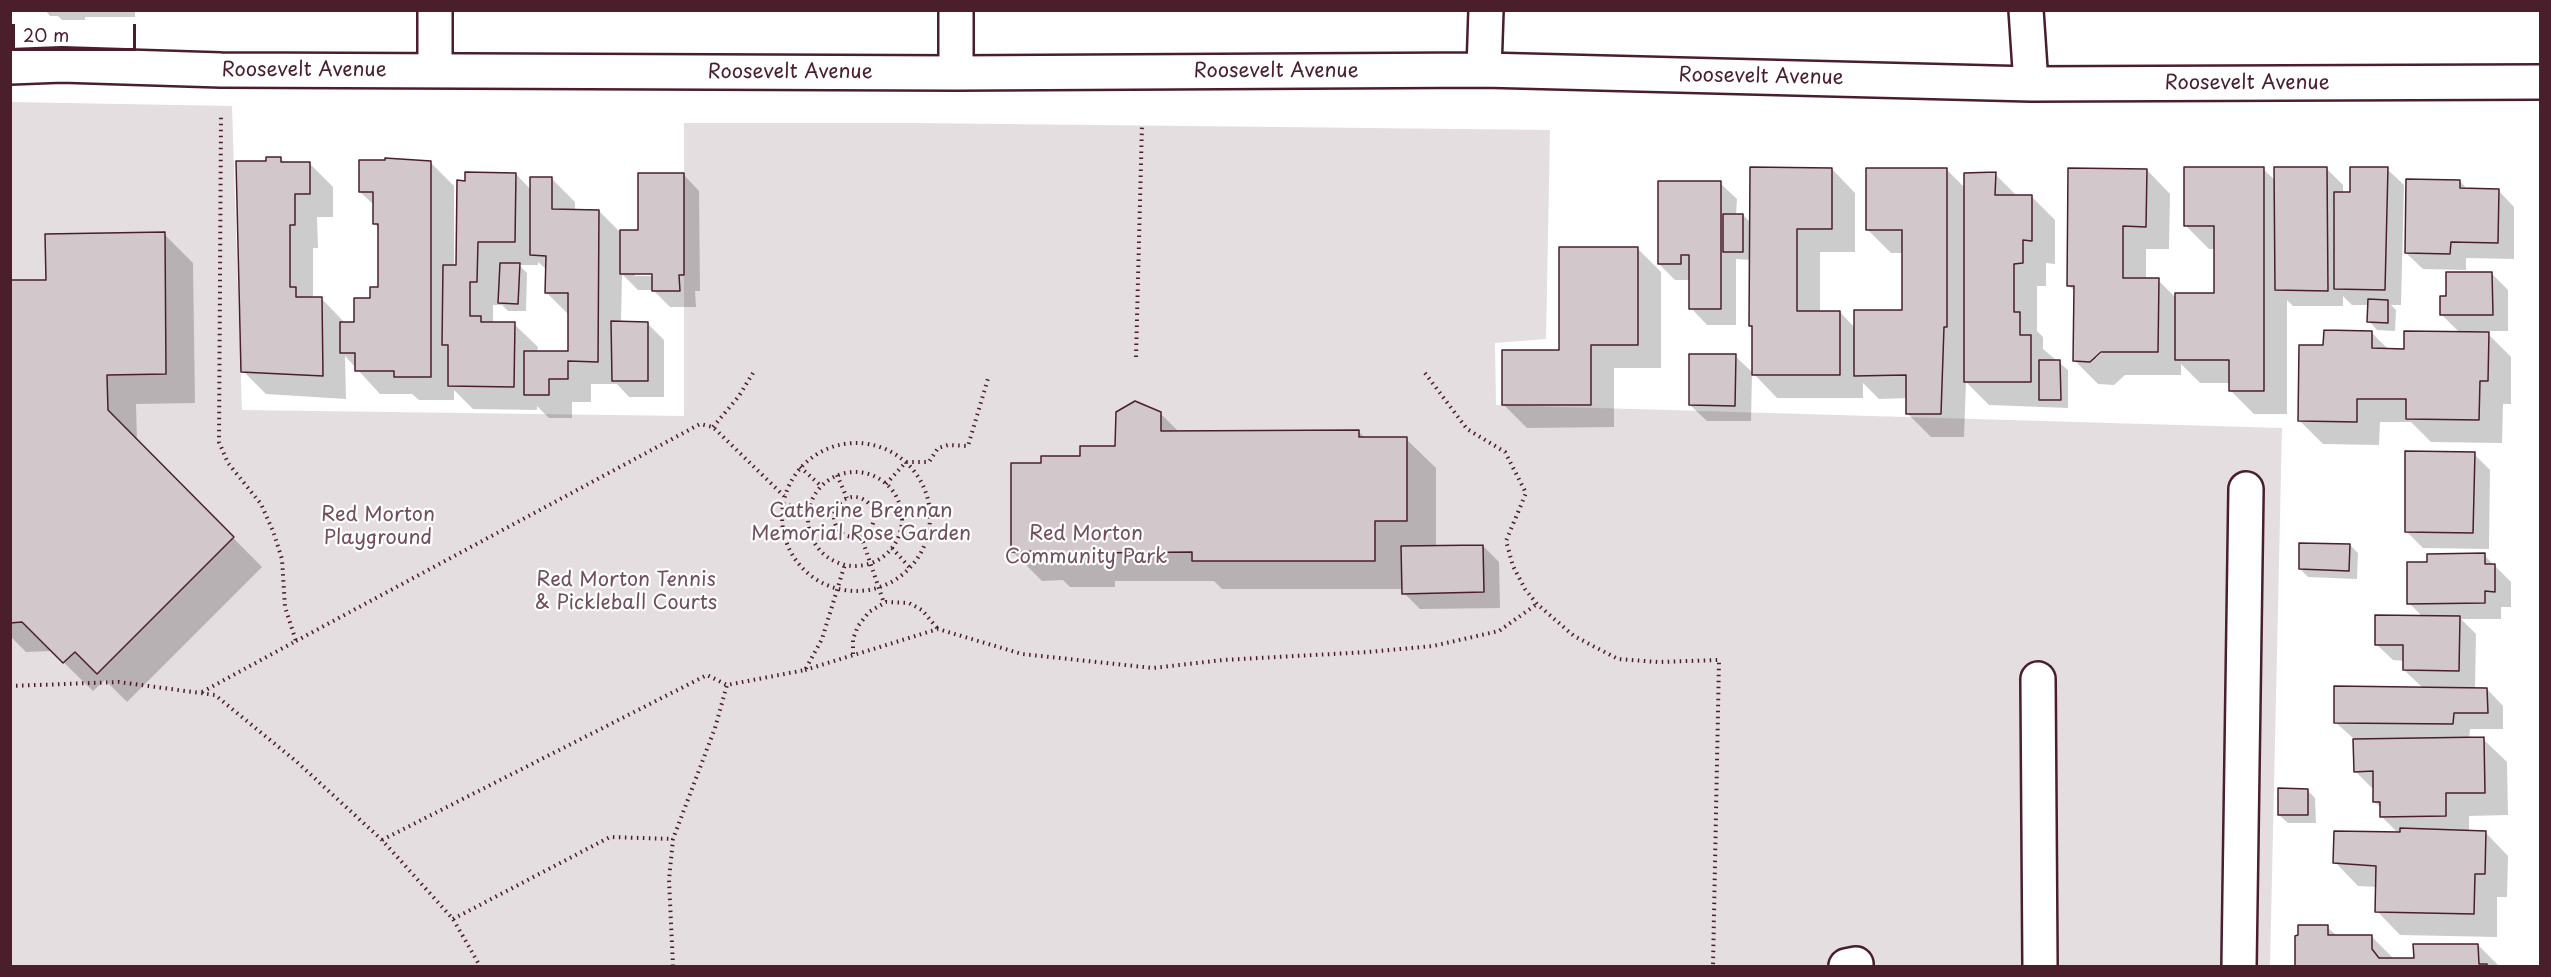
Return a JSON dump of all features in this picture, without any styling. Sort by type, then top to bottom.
[{"type":"street","points":[[435,10],[435,70]]},
{"type":"street","points":[[956,10],[956,73]]},
{"type":"street","points":[[1484,70],[1486,10]]},
{"type":"street","points":[[2026,10],[2031,84]]},
{"type":"street","name":"Roosevelt Avenue","points":[[10,68],[62,65],[221,70],[956,73],[1484,70],[2031,84],[2541,82]]},
{"type":"street","points":[[2239,966],[2246,489]]},
{"type":"street","points":[[2038,679],[2040,966]]},
{"type":"path","points":[[221,116],[219,442],[228,463],[261,504],[273,531],[282,558],[285,607],[296,641]]},
{"type":"path","points":[[1136,357],[1142,125]]},
{"type":"path","points":[[713,427],[739,396],[753,373]]},
{"type":"path","points":[[1425,373],[1467,429],[1505,452],[1526,493],[1506,541],[1513,566],[1525,589],[1537,604],[1574,636],[1618,658],[1658,662],[1719,660],[1713,966]]},
{"type":"path","points":[[886,484],[906,462],[929,462],[938,448],[948,445],[968,446],[989,375]]},
{"type":"path","points":[[202,692],[700,424],[713,427],[784,496]]},
{"type":"path","points":[[841,443],[881,447],[900,456],[906,462],[925,488],[930,508],[930,528],[924,547],[910,568],[898,578],[879,587],[860,592],[838,590],[817,581],[798,565],[786,544],[781,520],[784,496],[792,477],[800,467],[822,450],[841,443]]},
{"type":"path","points":[[800,467],[821,486]]},
{"type":"path","points":[[852,471],[868,473],[893,490],[900,504],[902,519],[899,534],[892,548],[871,563],[845,564],[824,554],[814,541],[808,526],[808,510],[813,496],[821,486],[837,475],[852,471]]},
{"type":"path","points":[[837,475],[847,498]]},
{"type":"path","points":[[861,497],[872,505],[875,512],[874,525],[861,536],[845,535],[836,525],[834,512],[837,506],[847,498],[861,497]]},
{"type":"path","points":[[783,504],[808,510]]},
{"type":"path","points":[[861,536],[884,603]]},
{"type":"path","points":[[892,548],[910,568]]},
{"type":"path","points":[[805,670],[822,639],[845,564]]},
{"type":"path","points":[[853,654],[853,639],[858,626],[869,612],[884,603],[896,601],[909,603],[922,610],[938,629]]},
{"type":"path","points":[[382,840],[707,675],[727,685],[805,670],[938,629],[1022,654],[1153,668],[1223,660],[1433,646],[1499,631],[1537,604]]},
{"type":"path","points":[[10,686],[119,682],[215,695],[297,762],[382,840],[453,919],[480,966]]},
{"type":"path","points":[[673,966],[669,880],[673,839],[715,728],[727,685]]},
{"type":"path","points":[[453,919],[610,837],[673,839]]},
{"type":"green space","name":"Red Morton Community Park","points":[[11,102],[232,106],[242,410],[684,416],[684,123],[914,123],[1550,130],[1546,339],[1495,343],[1496,405],[2282,428],[2270,966],[11,966]]},
{"type":"building","points":[[266,157],[281,157],[281,162],[310,162],[310,194],[295,194],[295,225],[290,225],[290,287],[296,287],[296,297],[322,297],[323,376],[241,372],[236,161],[266,161]]},
{"type":"building","points":[[385,158],[431,161],[431,377],[394,377],[394,371],[355,371],[355,353],[340,353],[340,322],[354,322],[354,298],[370,298],[370,287],[378,287],[378,224],[373,224],[373,192],[359,192],[359,160],[385,160]]},
{"type":"building","points":[[1750,167],[1832,168],[1832,229],[1797,229],[1797,311],[1840,311],[1840,375],[1752,375],[1752,326],[1749,326]]},
{"type":"building","points":[[2184,167],[2264,167],[2264,391],[2229,391],[2229,360],[2175,360],[2175,293],[2214,293],[2214,226],[2184,226]]},
{"type":"building","points":[[2274,167],[2327,167],[2328,291],[2275,290]]},
{"type":"building","points":[[2350,167],[2388,167],[2385,290],[2334,289],[2334,192],[2350,192]]},
{"type":"building","points":[[1866,168],[1947,168],[1947,327],[1944,327],[1941,414],[1906,414],[1906,375],[1854,376],[1854,310],[1902,310],[1902,230],[1866,230]]},
{"type":"building","points":[[2068,168],[2147,169],[2146,227],[2123,226],[2123,278],[2159,278],[2158,352],[2101,352],[2090,362],[2073,361],[2074,286],[2067,286]]},
{"type":"building","points":[[465,172],[516,173],[515,242],[478,242],[477,282],[470,282],[470,316],[481,316],[481,322],[515,322],[514,387],[448,386],[448,345],[442,345],[443,265],[456,265],[457,180],[465,181]]},
{"type":"building","points":[[1996,172],[1995,195],[2032,195],[2032,241],[2023,240],[2023,263],[2014,264],[2014,312],[2020,312],[2020,335],[2031,335],[2031,382],[1964,382],[1964,173]]},
{"type":"building","points":[[638,173],[684,173],[684,275],[679,275],[680,291],[652,291],[652,274],[620,274],[620,230],[638,230]]},
{"type":"building","points":[[530,177],[552,177],[552,209],[599,210],[598,362],[568,361],[568,379],[549,379],[549,395],[524,395],[524,351],[568,351],[568,293],[545,293],[546,256],[530,255]]},
{"type":"building","points":[[2406,179],[2460,180],[2460,188],[2499,189],[2498,243],[2451,242],[2450,254],[2405,253]]},
{"type":"building","points":[[1658,181],[1721,181],[1721,309],[1689,309],[1689,255],[1681,255],[1681,264],[1658,264]]},
{"type":"building","points":[[1723,214],[1743,214],[1743,252],[1723,252]]},
{"type":"building","points":[[165,232],[166,374],[107,375],[108,410],[234,537],[97,674],[75,652],[63,663],[22,622],[10,623],[10,280],[46,280],[45,234]]},
{"type":"building","points":[[1559,247],[1638,247],[1638,345],[1591,345],[1591,405],[1502,405],[1502,350],[1559,350]]},
{"type":"building","points":[[500,263],[520,263],[518,304],[498,303]]},
{"type":"building","points":[[2446,272],[2492,272],[2493,315],[2440,315],[2440,296],[2446,296]]},
{"type":"building","points":[[2368,299],[2388,300],[2388,323],[2367,322]]},
{"type":"building","points":[[611,321],[648,322],[648,381],[612,381]]},
{"type":"building","points":[[2324,330],[2372,331],[2372,348],[2404,349],[2404,331],[2489,332],[2488,381],[2480,381],[2479,420],[2406,419],[2406,399],[2357,399],[2357,422],[2298,421],[2299,345],[2323,345]]},
{"type":"building","points":[[1689,354],[1736,354],[1735,406],[1689,405]]},
{"type":"building","points":[[2039,360],[2060,360],[2061,400],[2039,400]]},
{"type":"building","points":[[1135,401],[1161,412],[1161,431],[1359,430],[1359,437],[1407,437],[1407,521],[1375,521],[1375,561],[1192,561],[1192,552],[1087,553],[1087,558],[1039,558],[1039,551],[1011,552],[1011,463],[1041,463],[1041,456],[1080,456],[1080,446],[1115,446],[1116,412]]},
{"type":"building","points":[[2405,451],[2475,452],[2473,533],[2405,532]]},
{"type":"building","points":[[2299,543],[2350,544],[2349,571],[2299,569]]},
{"type":"building","points":[[1483,545],[1484,592],[1402,594],[1401,546]]},
{"type":"building","points":[[2485,553],[2485,564],[2495,564],[2495,592],[2485,591],[2485,603],[2407,604],[2407,562],[2427,562],[2427,554]]},
{"type":"building","points":[[2375,615],[2460,616],[2459,671],[2403,670],[2403,645],[2375,645]]},
{"type":"building","points":[[2334,686],[2487,688],[2488,713],[2454,713],[2453,724],[2334,723]]},
{"type":"building","points":[[2484,737],[2485,793],[2446,793],[2446,816],[2380,817],[2380,802],[2373,802],[2373,771],[2354,772],[2353,739]]},
{"type":"building","points":[[2278,788],[2308,789],[2308,815],[2278,815]]},
{"type":"building","points":[[2400,828],[2486,831],[2485,874],[2475,874],[2474,914],[2375,912],[2376,866],[2333,863],[2334,831],[2400,832]]},
{"type":"building","points":[[2298,925],[2328,925],[2328,935],[2372,935],[2372,949],[2379,958],[2414,958],[2413,944],[2478,944],[2479,964],[2487,964],[2487,966],[2295,966],[2295,936],[2298,935]]},
{"type":"park label","name":"Catherine Brennan Memorial Rose Garden","points":[[861,522]]},
{"type":"park label","name":"Red Morton Playground","points":[[378,526]]},
{"type":"park label","name":"Red Morton Tennis & Pickleball Courts","points":[[626,592]]}]
